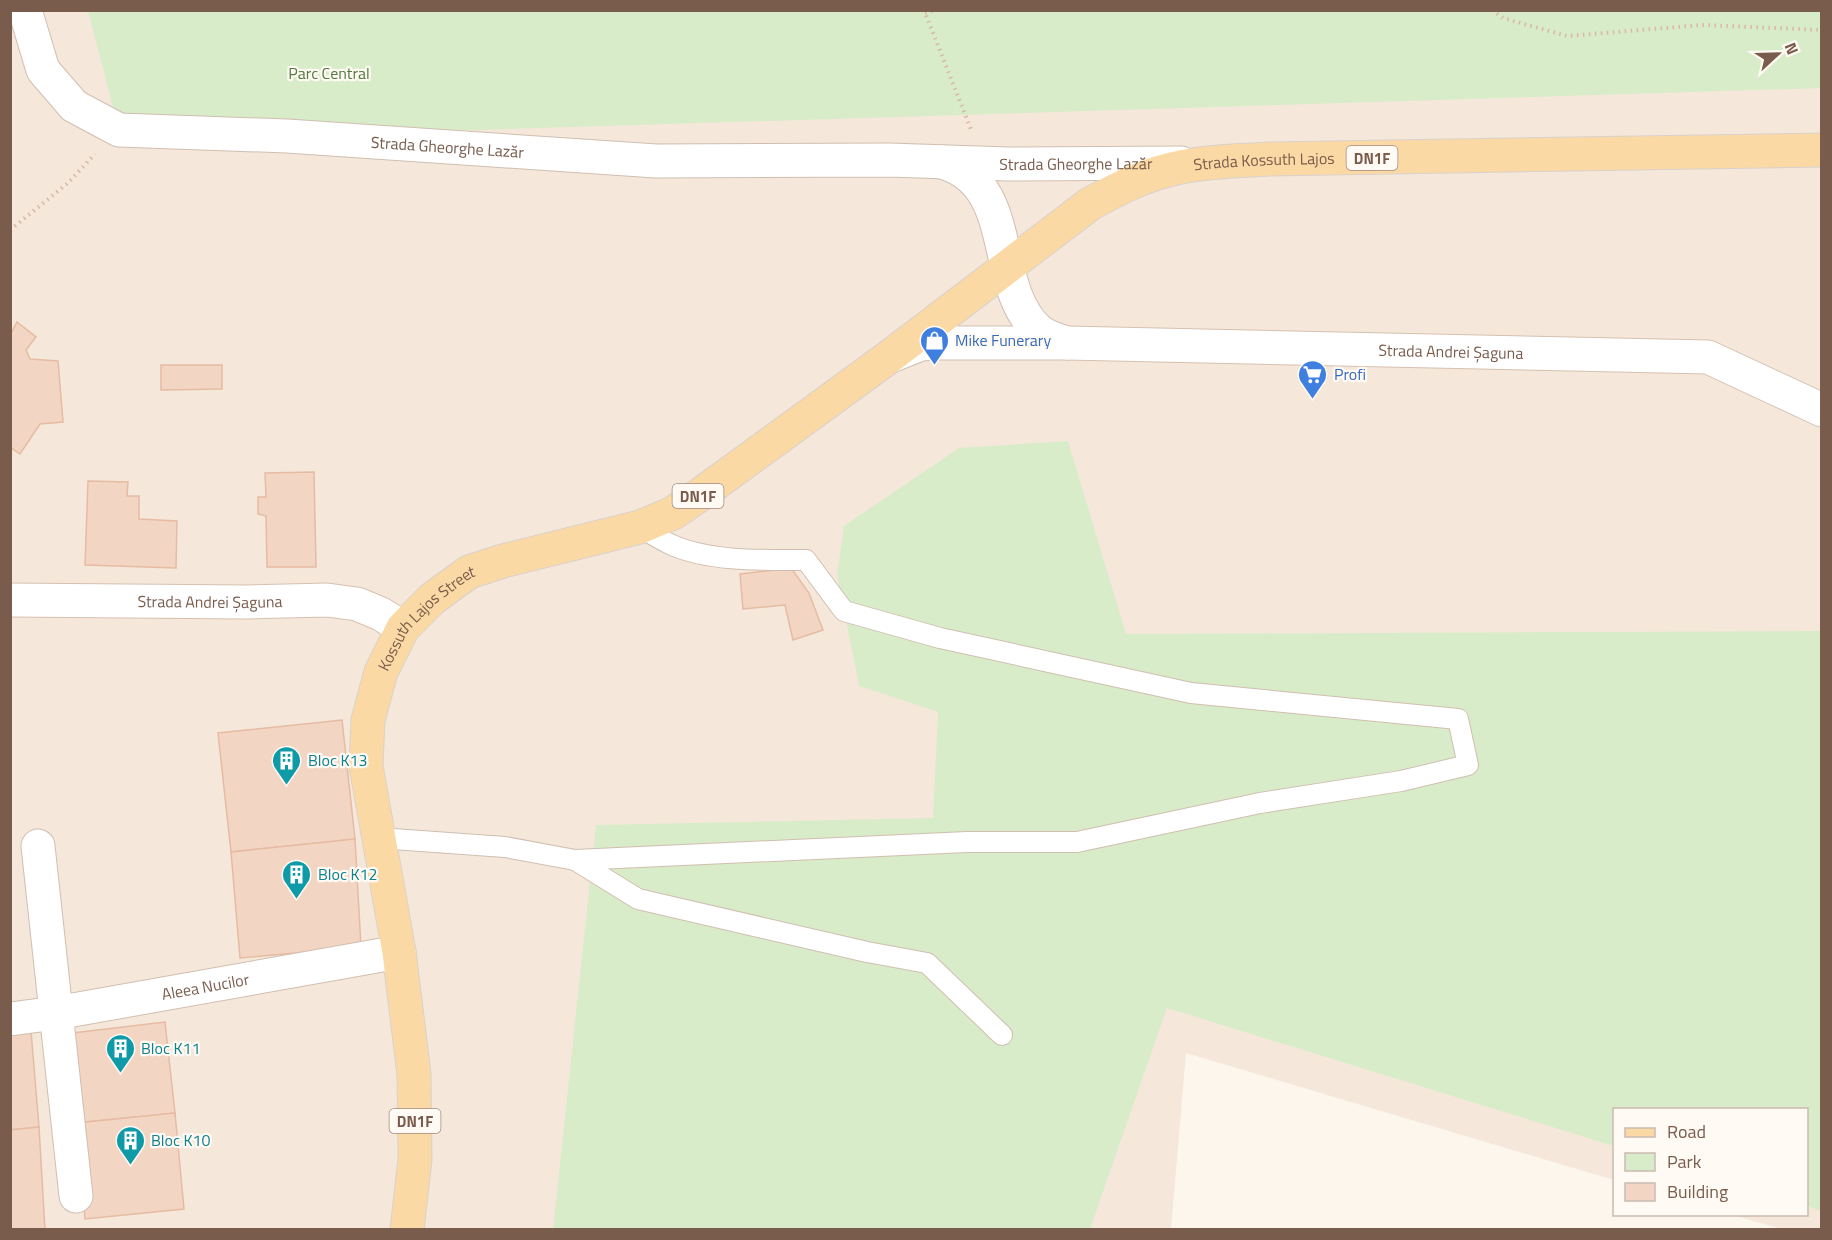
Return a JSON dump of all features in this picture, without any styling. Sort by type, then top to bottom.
[{"type":"main road","name":"Strada Kossuth Lajos","points":[[1008,266],[1090,204],[1123,186],[1182,166],[1269,159],[1821,150]]},
{"type":"main road","name":"Kossuth Lajos Street","points":[[407,1230],[415,1159],[414,1074],[399,952],[366,766],[368,720],[381,672],[403,628],[432,599],[469,572],[503,561],[640,527],[673,513],[889,357],[1008,266]]},
{"type":"street","name":"Strada Gheorghe Lazăr","points":[[25,10],[44,70],[74,106],[119,129],[287,136],[656,161],[1213,163]]},
{"type":"street","name":"Strada Gheorghe Lazăr","points":[[938,161],[956,166],[971,176],[979,186],[994,215],[1008,266]]},
{"type":"street","name":"Strada Andrei Șaguna","points":[[1008,266],[1015,291],[1026,315],[1039,331],[1067,343]]},
{"type":"street","name":"Strada Andrei Șaguna","points":[[889,357],[921,344],[937,343],[1067,343],[1708,357],[1821,410]]},
{"type":"street","name":"Strada Andrei Șaguna","points":[[10,600],[246,602],[327,600],[357,604],[381,614],[403,628]]},
{"type":"street","points":[[38,846],[76,1196]]},
{"type":"street","name":"Aleea Nucilor","points":[[10,1019],[56,1013],[399,952]]},
{"type":"lane","points":[[379,838],[505,847],[575,860],[967,842],[1077,842],[1260,803],[1401,781],[1467,765],[1458,719],[1191,693],[940,638],[844,611],[806,560],[764,560],[707,555],[673,546],[640,527]]},
{"type":"lane","points":[[575,860],[638,899],[867,952],[927,963],[1002,1035]]},
{"type":"path","points":[[935,10],[925,12],[974,135]]},
{"type":"path","points":[[1492,10],[1503,18],[1567,36],[1702,25],[1821,30]]},
{"type":"path","points":[[10,230],[68,183],[119,129]]},
{"type":"shaded area","points":[[10,11],[1821,11],[1821,1229],[1782,1229],[1736,1216],[1808,1216],[1808,1108],[1613,1108],[1613,1180],[1186,1053],[1171,1229],[11,1229]]},
{"type":"green space","name":"Parc Central","points":[[1821,10],[1822,88],[287,136],[119,130],[88,11]]},
{"type":"green space","points":[[1068,441],[1126,634],[1821,631],[1821,1211],[1808,1206],[1808,1108],[1613,1108],[1613,1146],[1167,1008],[1090,1229],[553,1230],[596,825],[933,818],[938,712],[859,686],[837,575],[844,526],[959,448]]},
{"type":"building","points":[[17,322],[36,337],[26,350],[30,359],[58,361],[63,422],[40,424],[20,454],[10,447],[10,336]]},
{"type":"building","points":[[161,365],[222,365],[222,389],[161,390]]},
{"type":"building","points":[[314,472],[316,567],[267,567],[266,516],[258,514],[258,497],[266,497],[265,473]]},
{"type":"building","points":[[88,481],[128,482],[127,496],[139,496],[139,519],[177,521],[176,568],[85,565]]},
{"type":"building","points":[[791,568],[809,593],[823,630],[793,640],[785,605],[743,609],[740,574]]},
{"type":"building","name":"Bloc K13","points":[[342,720],[355,839],[231,852],[218,733]]},
{"type":"building","name":"Bloc K12","points":[[355,839],[361,947],[240,958],[231,852]]},
{"type":"building","name":"Bloc K11","points":[[165,1022],[175,1113],[76,1123],[64,1034]]},
{"type":"building","points":[[31,1031],[39,1127],[10,1130],[10,1033]]},
{"type":"building","name":"Bloc K10","points":[[175,1113],[184,1209],[85,1219],[76,1123]]},
{"type":"building","points":[[39,1127],[45,1230],[10,1230],[10,1130]]},
{"type":"place","name":"Mike Funerary","points":[[934,366]]},
{"type":"place","name":"Profi","points":[[1313,400]]},
{"type":"place","name":"Bloc K13","points":[[287,786]]},
{"type":"place","name":"Bloc K12","points":[[297,900]]},
{"type":"place","name":"Bloc K11","points":[[120,1074]]},
{"type":"place","name":"Bloc K10","points":[[130,1166]]}]
